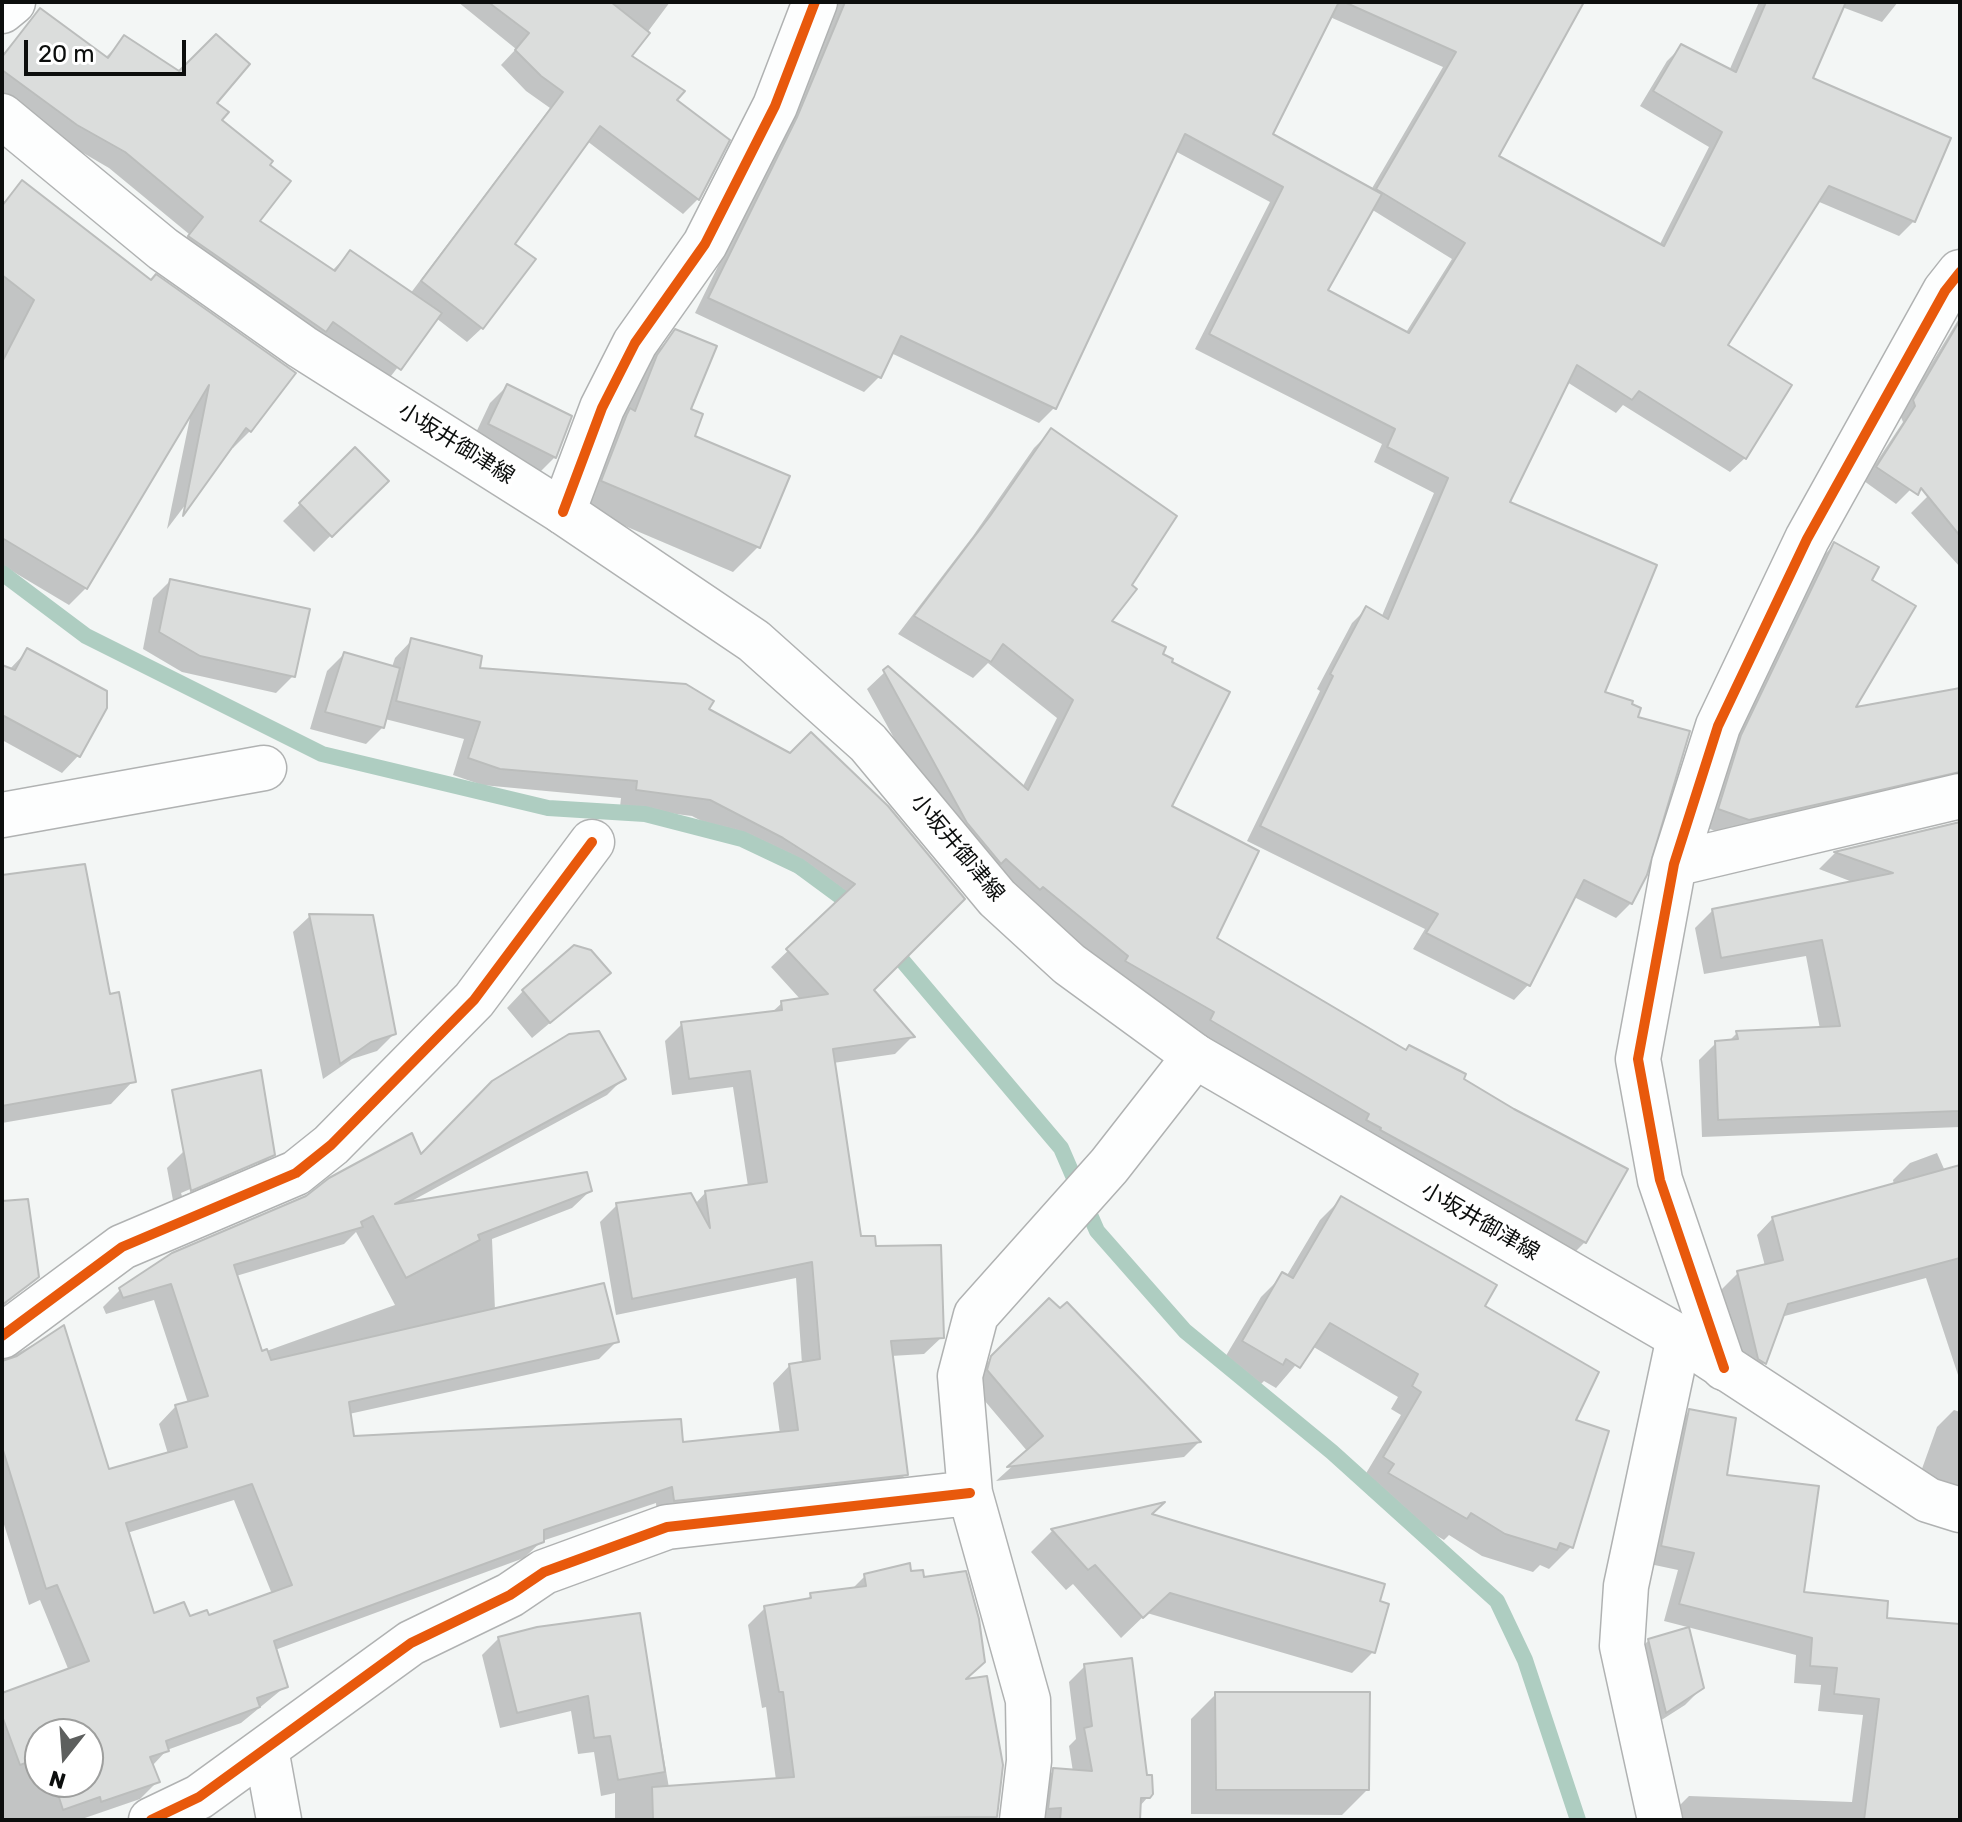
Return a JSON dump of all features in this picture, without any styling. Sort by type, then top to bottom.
[{"type":"street","points":[[2,11],[13,2]]},
{"type":"street","points":[[563,512],[602,408],[635,343],[705,244],[775,106],[815,2]]},
{"type":"street","name":"小坂井御津線","points":[[2,116],[188,267],[302,347],[563,512],[754,641],[868,743],[997,898],[1069,964],[1195,1056],[1679,1337],[1928,1500],[1960,1510]]},
{"type":"street","points":[[1724,1368],[1660,1180],[1638,1059],[1674,864],[1718,726],[1807,539],[1945,291],[1960,272]]},
{"type":"street","points":[[2,815],[264,768]]},
{"type":"street","points":[[1674,864],[1960,796]]},
{"type":"street","points":[[2,1336],[122,1247],[296,1173],[331,1145],[474,1000],[592,842]]},
{"type":"street","points":[[1022,1820],[1029,1761],[1028,1700],[970,1493],[960,1376],[976,1315],[1109,1166],[1195,1056]]},
{"type":"street","points":[[1660,1820],[1622,1646],[1626,1586],[1679,1337]]},
{"type":"street","points":[[151,1820],[199,1797],[411,1643],[510,1595],[544,1572],[667,1527],[970,1493]]},
{"type":"street","points":[[266,1749],[279,1820]]},
{"type":"building","points":[[488,2],[611,2],[650,33],[632,56],[685,91],[677,100],[730,140],[699,200],[600,126],[515,244],[536,259],[483,329],[421,281],[563,92],[541,76],[515,50],[529,33]]},
{"type":"building","points":[[845,2],[1339,2],[1273,134],[1382,194],[1328,290],[1409,333],[1465,243],[1376,189],[1456,52],[1344,2],[1584,2],[1499,156],[1664,246],[1722,132],[1653,91],[1681,44],[1736,72],[1766,2],[1846,2],[1813,78],[1951,138],[1915,222],[1829,186],[1728,345],[1792,385],[1746,459],[1639,391],[1632,400],[1577,365],[1510,502],[1657,565],[1605,692],[1633,701],[1632,704],[1641,708],[1638,717],[1690,731],[1647,875],[1632,904],[1584,880],[1530,986],[1426,933],[1438,914],[1260,826],[1333,676],[1330,674],[1366,606],[1388,619],[1448,478],[1387,447],[1395,429],[1209,334],[1283,187],[1185,134],[1056,409],[901,336],[881,378],[708,298],[797,117]]},
{"type":"building","points":[[40,8],[108,58],[124,35],[179,71],[216,34],[250,64],[217,103],[229,112],[222,120],[273,161],[270,165],[291,181],[260,221],[335,271],[350,250],[442,313],[401,370],[333,322],[326,332],[188,236],[203,217],[125,152],[77,125],[2,70],[2,57]]},
{"type":"building","points":[[22,180],[151,280],[156,274],[296,373],[251,432],[246,428],[183,516],[209,385],[87,589],[2,538],[2,362],[34,300],[2,275],[2,206]]},
{"type":"building","points":[[1960,320],[1960,536],[1921,488],[1918,495],[1876,467],[1915,406],[1913,400]]},
{"type":"building","points":[[675,329],[717,346],[691,409],[703,414],[695,436],[790,476],[760,548],[601,481],[627,414],[630,408],[635,411],[657,355]]},
{"type":"building","points":[[507,384],[572,416],[556,458],[488,424]]},
{"type":"building","points":[[1051,428],[1177,516],[1132,585],[1137,589],[1112,621],[1166,647],[1163,654],[1173,659],[1172,662],[1230,692],[1172,806],[1259,851],[1217,938],[1406,1050],[1409,1045],[1466,1074],[1464,1079],[1514,1109],[1628,1169],[1586,1243],[1380,1130],[1366,1120],[1369,1114],[1210,1020],[1214,1012],[1125,961],[1128,956],[1043,887],[1040,890],[1006,859],[1001,864],[967,823],[883,670],[888,666],[1028,790],[1073,700],[1003,644],[991,662],[914,616],[990,516]]},
{"type":"building","points":[[355,447],[389,481],[332,537],[299,503]]},
{"type":"building","points":[[1834,542],[1879,567],[1872,580],[1916,606],[1856,707],[1960,688],[1960,772],[1749,820],[1718,809],[1741,735]]},
{"type":"building","points":[[170,579],[310,609],[295,677],[200,656],[159,632]]},
{"type":"building","points":[[411,638],[482,656],[480,668],[686,684],[714,701],[709,709],[790,753],[811,732],[888,806],[965,899],[874,990],[915,1037],[833,1049],[861,1236],[875,1236],[876,1246],[941,1245],[944,1338],[891,1341],[908,1475],[674,1501],[672,1487],[544,1530],[544,1542],[274,1641],[288,1687],[257,1698],[260,1707],[166,1741],[169,1751],[150,1757],[160,1782],[101,1802],[100,1798],[104,1798],[104,1718],[24,1718],[24,1764],[20,1765],[2,1716],[2,1693],[89,1661],[57,1585],[46,1589],[2,1447],[2,1361],[17,1356],[64,1325],[109,1469],[187,1447],[175,1405],[208,1396],[171,1284],[123,1298],[119,1288],[172,1253],[306,1196],[329,1178],[412,1133],[421,1154],[492,1081],[569,1034],[599,1031],[626,1079],[395,1204],[587,1172],[592,1191],[478,1235],[480,1240],[406,1278],[373,1216],[361,1222],[363,1227],[234,1265],[262,1351],[267,1349],[271,1360],[604,1283],[619,1342],[349,1402],[354,1436],[681,1419],[683,1442],[798,1430],[789,1364],[820,1359],[812,1262],[632,1299],[616,1203],[691,1193],[710,1228],[705,1191],[767,1182],[750,1071],[689,1079],[681,1022],[782,1010],[781,1001],[828,994],[786,949],[855,884],[783,838],[710,800],[636,790],[637,781],[500,769],[468,758],[480,722],[396,701]],"holes":[[[252,1484],[292,1585],[209,1615],[207,1610],[190,1616],[184,1602],[154,1613],[126,1523]]]},
{"type":"building","points":[[27,648],[107,691],[107,708],[80,757],[2,715],[2,665],[15,670]]},
{"type":"building","points":[[344,652],[400,668],[384,728],[325,712]]},
{"type":"building","points":[[1960,822],[1960,1111],[1718,1120],[1715,1041],[1738,1039],[1736,1031],[1840,1026],[1822,940],[1721,958],[1712,909],[1893,873],[1834,852]]},
{"type":"building","points":[[85,864],[110,994],[119,992],[136,1082],[2,1106],[2,875]]},
{"type":"building","points":[[309,914],[373,915],[396,1034],[371,1042],[340,1064]]},
{"type":"building","points":[[574,945],[591,950],[611,973],[550,1023],[522,990]]},
{"type":"building","points":[[261,1070],[275,1155],[191,1191],[172,1090]]},
{"type":"building","points":[[1960,1165],[1960,1258],[1788,1304],[1766,1364],[1758,1359],[1737,1271],[1783,1260],[1772,1217]]},
{"type":"building","points":[[1341,1196],[1497,1285],[1485,1306],[1599,1372],[1576,1420],[1609,1431],[1573,1548],[1560,1543],[1557,1550],[1505,1534],[1471,1513],[1467,1519],[1388,1473],[1394,1464],[1383,1457],[1421,1392],[1412,1386],[1418,1374],[1330,1323],[1300,1368],[1286,1359],[1283,1365],[1242,1341],[1282,1272],[1293,1278]]},
{"type":"building","points":[[28,1199],[39,1277],[2,1305],[2,1201]]},
{"type":"building","points":[[1049,1298],[1060,1308],[1067,1302],[1201,1442],[1007,1467],[1043,1436],[987,1370],[991,1356]]},
{"type":"building","points":[[1689,1409],[1736,1418],[1727,1475],[1819,1486],[1804,1592],[1888,1601],[1887,1618],[1960,1624],[1960,1820],[1864,1820],[1879,1699],[1834,1694],[1837,1668],[1810,1666],[1812,1638],[1679,1604],[1694,1553],[1661,1546]]},
{"type":"building","points":[[1165,1502],[1152,1514],[1385,1584],[1380,1601],[1389,1604],[1375,1653],[1170,1593],[1143,1618],[1095,1565],[1088,1570],[1051,1529]]},
{"type":"building","points":[[910,1563],[911,1571],[923,1570],[924,1577],[966,1571],[979,1619],[985,1662],[966,1679],[987,1676],[1003,1765],[997,1817],[653,1820],[652,1787],[794,1777],[783,1692],[779,1692],[764,1606],[811,1598],[810,1593],[866,1586],[864,1574]]},
{"type":"building","points":[[640,1613],[665,1772],[618,1780],[610,1736],[594,1738],[588,1696],[517,1713],[498,1637],[537,1627]]},
{"type":"building","points":[[1689,1627],[1704,1688],[1666,1713],[1648,1639]]},
{"type":"building","points":[[1132,1658],[1147,1775],[1152,1775],[1153,1794],[1150,1798],[1141,1798],[1140,1820],[1060,1820],[1061,1808],[1048,1809],[1053,1768],[1092,1771],[1084,1728],[1092,1726],[1084,1664]]},
{"type":"building","points":[[1215,1692],[1370,1692],[1369,1790],[1216,1790]]},
{"type":"building","points":[[59,1798],[97,1798],[63,1810]]},
{"type":"waterway","points":[[2,573],[86,636],[322,754],[548,808],[645,814],[742,839],[799,866],[856,908]]},
{"type":"waterway","points":[[890,946],[1061,1148],[1097,1231],[1185,1331],[1332,1452],[1497,1601],[1525,1660],[1578,1820]]},
{"type":"cycle path","points":[[563,512],[602,408],[635,343],[705,244],[775,106],[815,2]]},
{"type":"cycle path","points":[[1724,1368],[1660,1180],[1638,1059],[1674,864],[1718,726],[1807,539],[1945,291],[1960,272]]},
{"type":"cycle path","points":[[2,1336],[122,1247],[296,1173],[331,1145],[474,1000],[592,842]]},
{"type":"cycle path","points":[[151,1820],[199,1797],[411,1643],[510,1595],[544,1572],[667,1527],[970,1493]]}]
